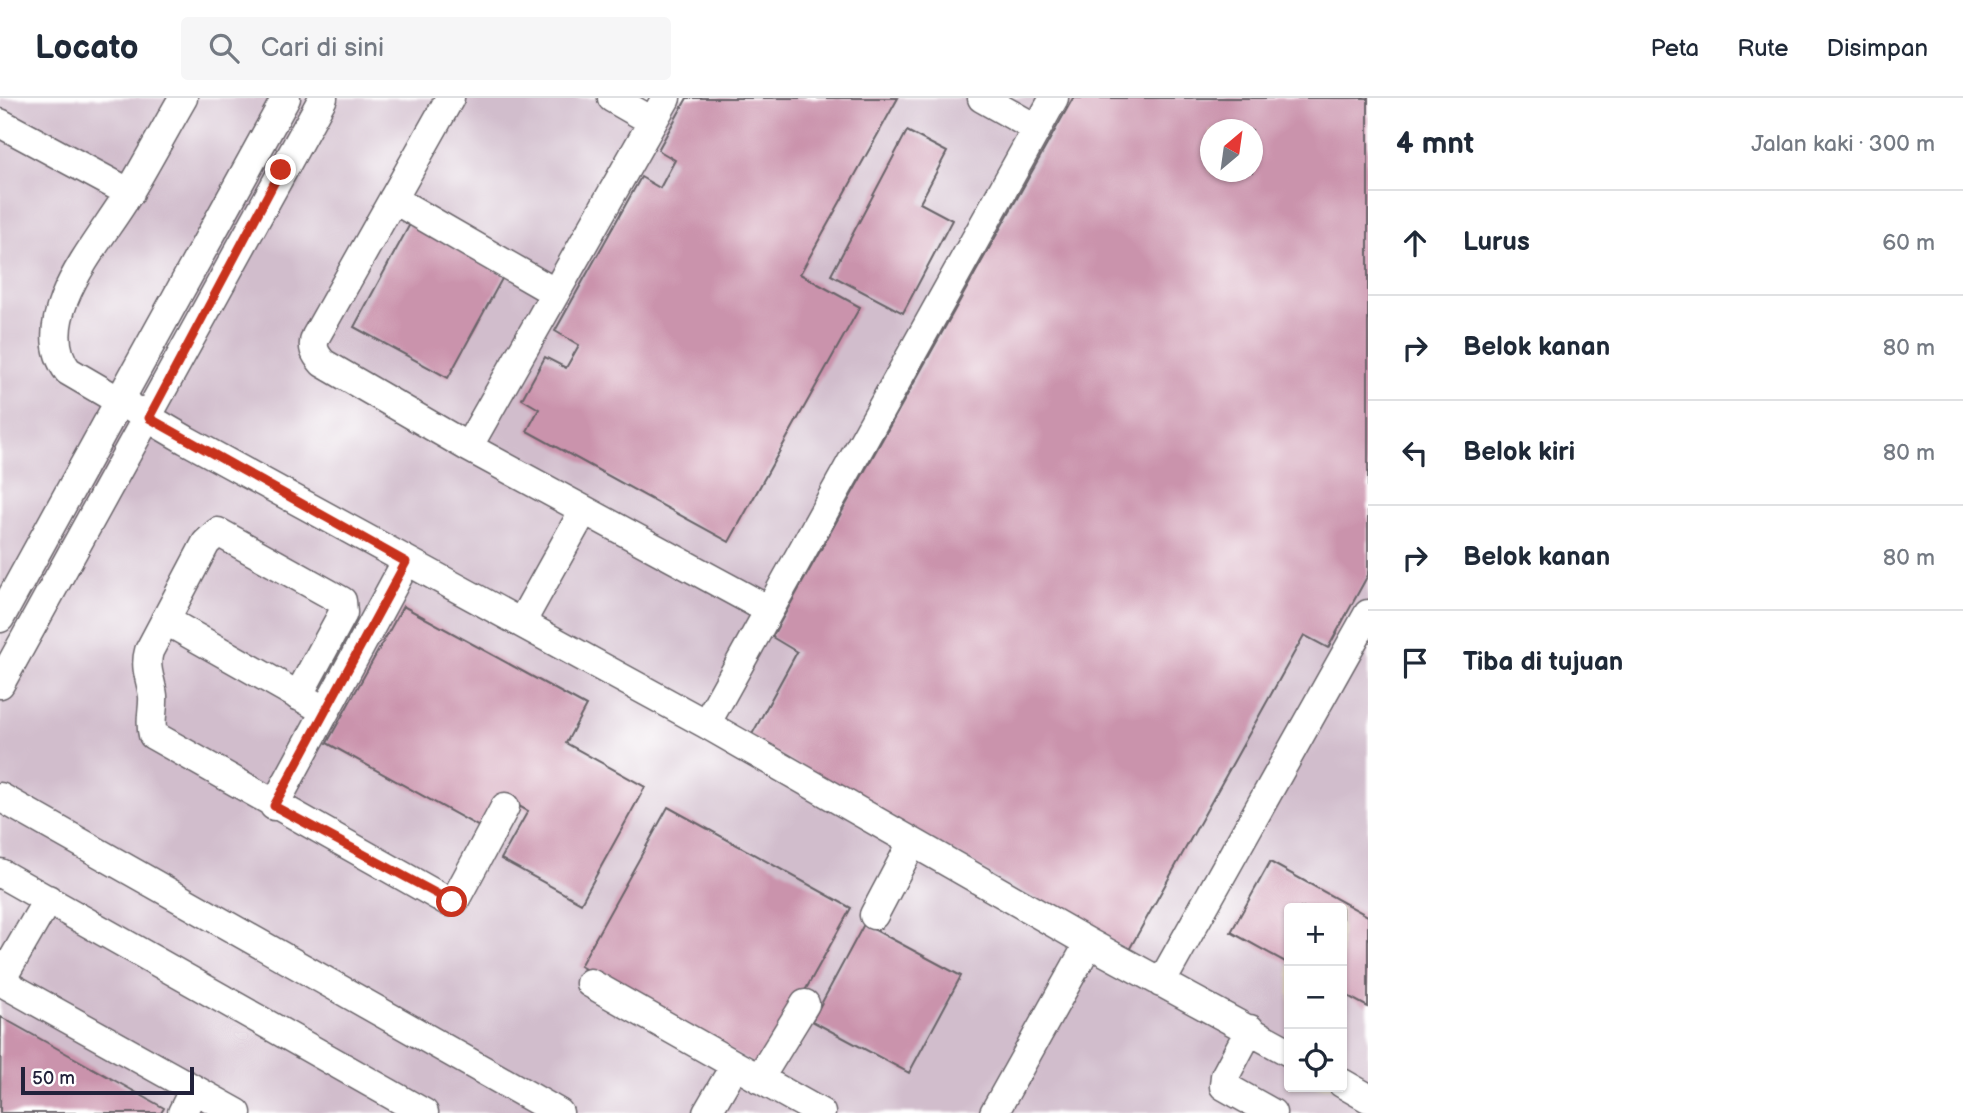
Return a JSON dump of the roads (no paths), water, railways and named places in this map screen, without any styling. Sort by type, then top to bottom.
[{"type":"street","points":[[183,98],[130,193],[72,282],[56,326],[56,345],[60,360],[68,371],[406,562],[706,724],[1089,943],[1284,1049]]},
{"type":"street","points":[[0,618],[286,98]]},
{"type":"street","points":[[0,684],[323,98]]},
{"type":"street","points":[[450,98],[316,336],[313,344],[316,355],[323,363],[468,447],[769,610]]},
{"type":"street","points":[[468,447],[659,110],[612,98]]},
{"type":"street","points":[[982,98],[1037,129]]},
{"type":"street","points":[[706,724],[1054,98]]},
{"type":"street","points":[[0,123],[130,193]]},
{"type":"street","points":[[393,199],[554,292]]},
{"type":"street","points":[[521,623],[584,510]]},
{"type":"street","points":[[298,696],[343,613],[342,601],[218,532],[206,543],[146,660],[153,695],[150,726],[153,735],[274,806],[452,902],[505,807]]},
{"type":"street","points":[[274,806],[324,709],[406,562]]},
{"type":"street","points":[[1161,983],[1368,614]]},
{"type":"street","points":[[165,620],[324,709]]},
{"type":"street","points":[[0,797],[559,1113]]},
{"type":"street","points":[[874,915],[912,843]]},
{"type":"street","points":[[0,873],[424,1113]]},
{"type":"street","points":[[48,899],[0,981],[188,1101],[237,1113]]},
{"type":"street","points":[[994,1113],[1089,943]]},
{"type":"street","points":[[590,983],[821,1113]]},
{"type":"street","points":[[708,1113],[805,1004]]},
{"type":"street","points":[[1250,1029],[1225,1076],[1224,1086],[1272,1113]]},
{"type":"street","points":[[1347,1086],[1368,1098]]}]
